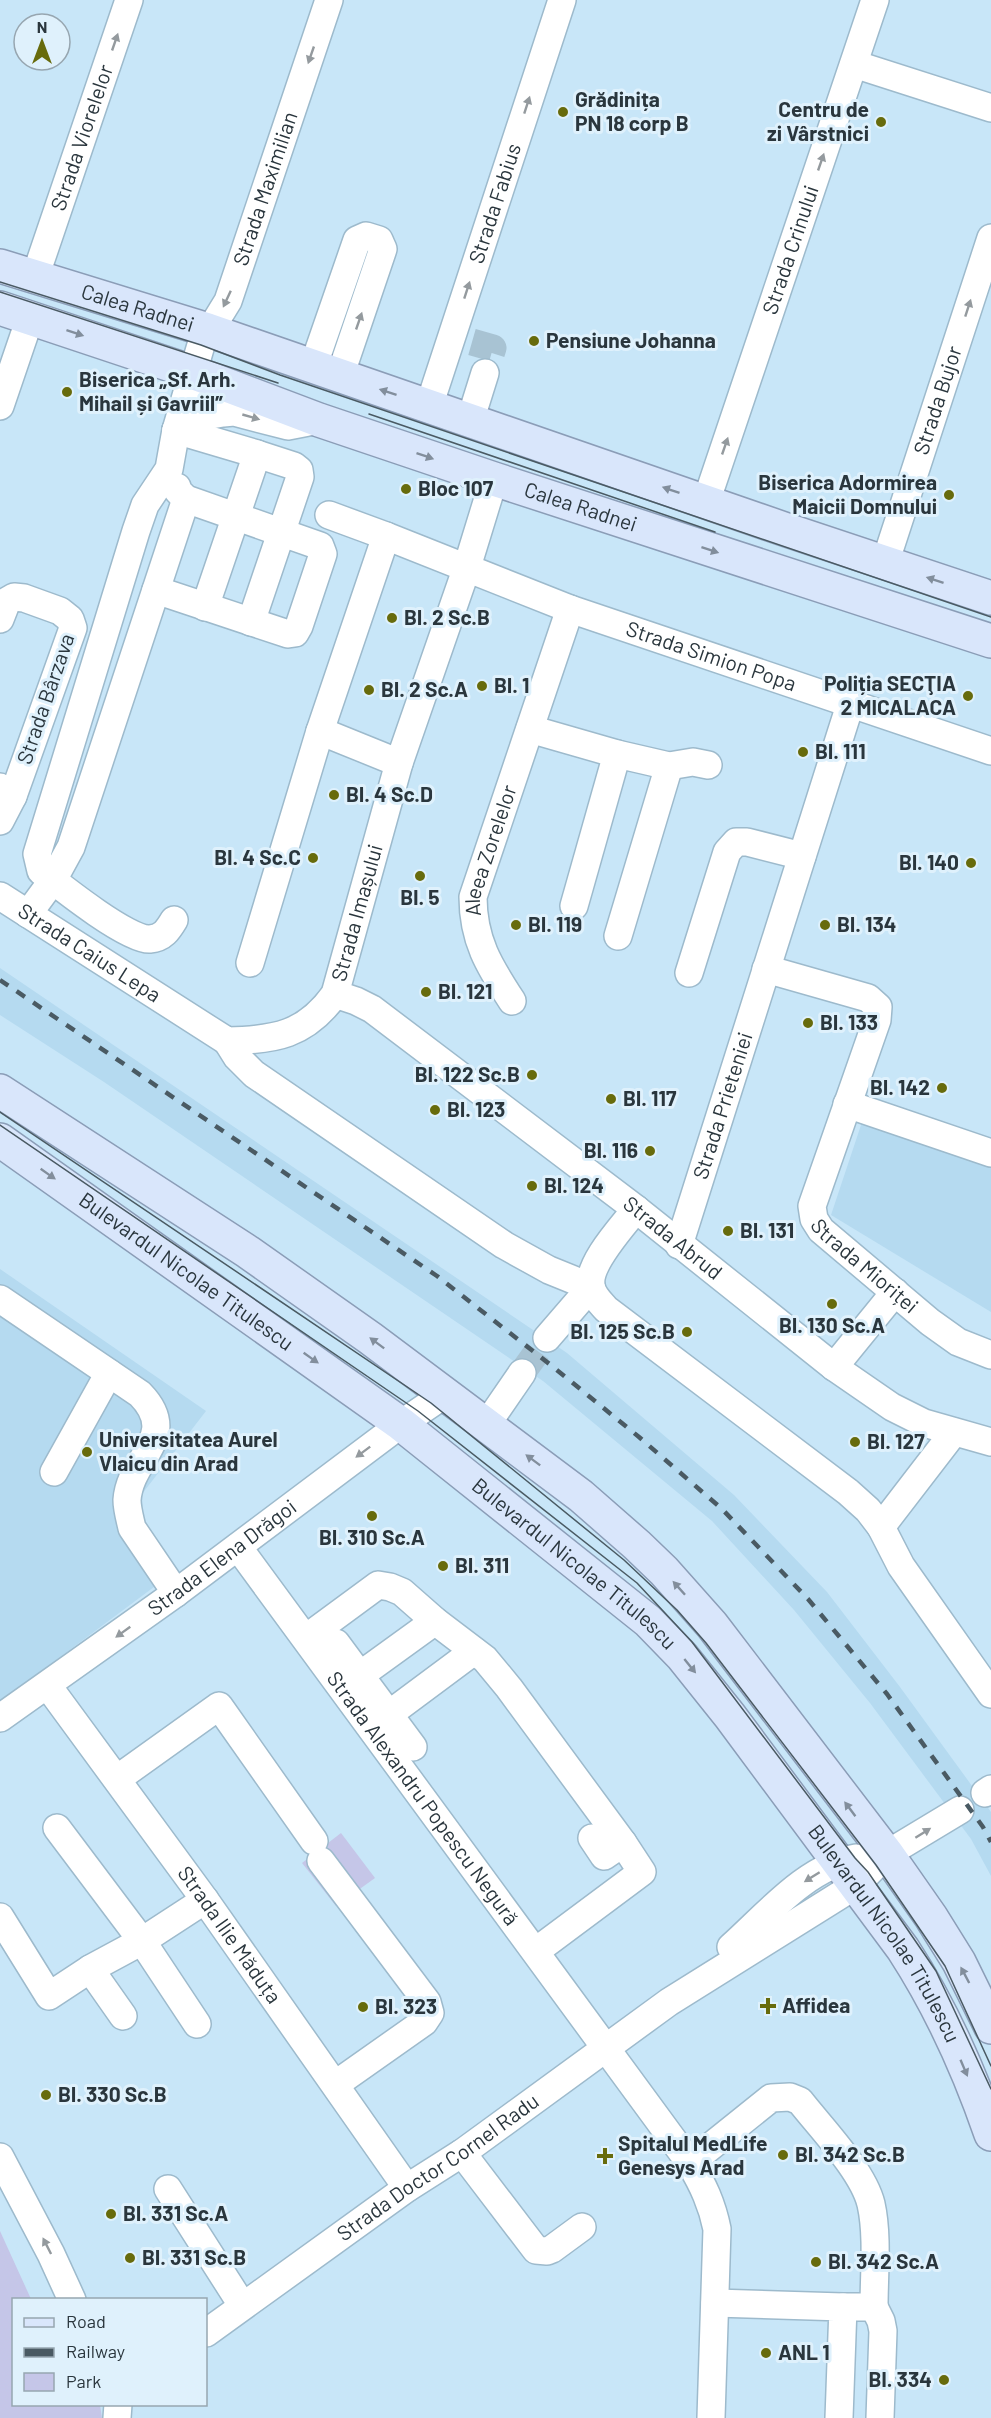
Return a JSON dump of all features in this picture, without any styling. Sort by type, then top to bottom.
[{"type":"main road","name":"Calea Radnei","points":[[0,266],[208,330],[991,598]]},
{"type":"main road","name":"Calea Radnei","points":[[15,313],[192,372],[319,420],[494,479],[991,641]]},
{"type":"main road","name":"Bulevardul Nicolae Titulescu","points":[[0,1091],[248,1252],[370,1338],[581,1496],[664,1571],[712,1625],[886,1854],[959,1962],[991,2027]]},
{"type":"main road","name":"Bulevardul Nicolae Titulescu","points":[[0,1140],[401,1424],[648,1621],[682,1656],[730,1716],[847,1873],[924,1982],[956,2048],[991,2134]]},
{"type":"street","name":"Strada Viorelelor","points":[[35,277],[129,0]]},
{"type":"street","name":"Strada Maximilian","points":[[169,469],[176,430],[201,345],[208,330],[228,301],[329,0]]},
{"type":"street","name":"Strada Fabius","points":[[429,406],[462,338],[562,0]]},
{"type":"street","name":"Strada Crinului","points":[[706,502],[876,0]]},
{"type":"street","points":[[854,64],[991,108]]},
{"type":"street","name":"Strada Bujor","points":[[885,563],[991,238]]},
{"type":"street","points":[[0,406],[15,313]]},
{"type":"street","points":[[470,421],[485,373]]},
{"type":"street","points":[[176,430],[211,415],[234,412],[288,426],[319,420]]},
{"type":"street","points":[[176,430],[294,466],[299,470],[300,477],[251,622]]},
{"type":"street","points":[[205,606],[257,454]]},
{"type":"street","points":[[156,590],[288,634],[295,633],[322,558],[323,549],[186,499],[178,491],[169,469]]},
{"type":"street","points":[[169,469],[145,505],[136,531],[38,854],[41,871],[104,917],[141,937],[148,940],[159,937],[167,932],[174,920]]},
{"type":"street","name":"Strada Imașului","points":[[227,1041],[263,1040],[288,1033],[315,1019],[335,994],[399,763],[467,567],[494,479]]},
{"type":"street","points":[[28,914],[53,880],[71,847],[186,499]]},
{"type":"street","points":[[329,515],[467,567]]},
{"type":"street","points":[[250,963],[320,731],[386,536]]},
{"type":"street","name":"Strada Simion Popa","points":[[467,567],[570,609],[991,751]]},
{"type":"street","name":"Strada Bârzava","points":[[0,620],[7,601],[14,597],[24,598],[60,611],[70,619],[73,628],[6,791],[0,820]]},
{"type":"street","name":"Aleea Zorelelor","points":[[512,1001],[489,966],[480,944],[473,920],[473,897],[570,609]]},
{"type":"street","name":"Strada Prieteniei","points":[[679,1245],[850,705]]},
{"type":"street","points":[[530,729],[669,766],[693,762],[708,765]]},
{"type":"street","points":[[320,731],[399,763]]},
{"type":"street","points":[[574,906],[617,754]]},
{"type":"street","points":[[618,936],[669,766]]},
{"type":"street","points":[[689,973],[727,852],[736,842],[747,842],[802,856]]},
{"type":"street","name":"Strada Caius Lepa","points":[[0,896],[227,1041]]},
{"type":"street","name":"Strada Mioriței","points":[[766,969],[868,998],[878,1007],[878,1020],[812,1206],[814,1219],[821,1230],[958,1342],[991,1355]]},
{"type":"street","name":"Strada Abrud","points":[[335,994],[356,1000],[372,1009],[636,1209],[834,1367],[892,1407],[924,1423],[991,1443]]},
{"type":"street","points":[[227,1041],[237,1057],[254,1074],[504,1245],[549,1270],[591,1287],[596,1298],[606,1309],[848,1492],[868,1510],[881,1527],[911,1581],[991,1694]]},
{"type":"street","points":[[847,1104],[991,1153]]},
{"type":"street","points":[[547,1338],[591,1287],[594,1268],[636,1209]]},
{"type":"street","points":[[834,1367],[895,1292]]},
{"type":"street","points":[[0,1299],[140,1394],[151,1406],[156,1415],[156,1426],[153,1440],[131,1483],[127,1500],[129,1516],[132,1528],[176,1593]]},
{"type":"street","points":[[54,1472],[109,1373]]},
{"type":"street","points":[[487,1424],[522,1373]]},
{"type":"street","name":"Strada Elena Drăgoi","points":[[0,1718],[176,1593],[401,1424],[445,1394]]},
{"type":"street","points":[[881,1527],[954,1432]]},
{"type":"street","name":"Strada Alexandru Popescu Negură","points":[[238,1547],[690,2163],[708,2196],[717,2229],[711,2418]]},
{"type":"street","points":[[306,1638],[378,1585],[402,1592],[435,1621],[485,1659],[509,1688],[623,1843],[642,1872],[536,1951]]},
{"type":"street","points":[[359,1676],[435,1621]]},
{"type":"street","points":[[306,1638],[336,1643],[412,1747]]},
{"type":"street","points":[[388,1715],[474,1651]]},
{"type":"street","name":"Strada Ilie Măduța","points":[[48,1686],[205,1900],[407,2188]]},
{"type":"street","points":[[117,1779],[219,1706],[318,1851],[427,2002],[430,2013],[424,2022],[336,2084]]},
{"type":"street","points":[[886,1854],[960,1810]]},
{"type":"street","points":[[57,1828],[142,1941],[197,2024]]},
{"type":"street","points":[[592,1838],[604,1856],[623,1843]]},
{"type":"street","name":"Strada Doctor Cornel Radu","points":[[207,2332],[407,2188],[462,2153],[669,2002],[803,1883],[847,1873],[886,1854]]},
{"type":"street","points":[[0,1917],[49,1996],[90,1969],[142,1941],[205,1900]]},
{"type":"street","points":[[90,1969],[123,2016]]},
{"type":"street","points":[[690,2163],[771,2098],[790,2097],[800,2101],[856,2173],[867,2193],[873,2218],[874,2307],[881,2320],[883,2331],[880,2418]]},
{"type":"street","points":[[462,2153],[536,2250],[552,2249],[582,2227]]},
{"type":"street","points":[[0,2157],[51,2254],[71,2298]]},
{"type":"street","points":[[168,2189],[242,2305]]},
{"type":"street","points":[[715,2303],[874,2307]]},
{"type":"street","points":[[839,2418],[843,2307]]},
{"type":"shaded area","points":[[0,968],[567,1353],[734,1495],[827,1592],[991,1812],[991,1876],[971,1839],[870,1703],[794,1610],[712,1521],[543,1381],[104,1082],[0,1015]]},
{"type":"shaded area","points":[[863,1119],[991,1164],[991,1312],[831,1215]]},
{"type":"shaded area","name":"Universitatea Aurel Vlaicu din Arad","points":[[0,1269],[206,1411],[142,1494],[143,1526],[174,1572],[0,1702]]},
{"type":"green space","points":[[341,1833],[375,1878],[336,1906],[302,1863]]},
{"type":"green space","points":[[0,2231],[31,2298],[12,2298],[12,2406],[100,2406],[102,2418],[0,2418]]},
{"type":"tunnel","points":[[472,342],[493,348],[485,373]]},
{"type":"tunnel","points":[[522,1373],[547,1338]]},
{"type":"tram line","points":[[0,282],[201,345],[280,375],[991,617]]},
{"type":"tram line","points":[[0,292],[278,383]]},
{"type":"tram line","points":[[369,414],[715,532]]},
{"type":"tram line","points":[[0,1112],[431,1403],[624,1560],[677,1610],[706,1643],[876,1865],[945,1966],[991,2066]]},
{"type":"tram line","points":[[0,1125],[418,1411],[637,1583],[692,1642],[855,1858],[868,1872],[936,1971],[991,2089]]},
{"type":"railway","points":[[0,980],[437,1276],[639,1437],[722,1509],[808,1599],[887,1694],[983,1827],[991,1842]]},
{"type":"place","name":"Grădinița PN 18 corp B","points":[[563,112]]},
{"type":"place","name":"Centru de zi Vârstnici","points":[[881,122]]},
{"type":"place","name":"Pensiune Johanna","points":[[534,341]]},
{"type":"place","name":"Biserica „Sf. Arh. Mihail și Gavriil”","points":[[67,392]]},
{"type":"place","name":"Bloc 107","points":[[406,489]]},
{"type":"place","name":"Biserica Adormirea Maicii Domnului","points":[[949,495]]},
{"type":"place","name":"Bl. 2 Sc.B","points":[[392,618]]},
{"type":"place","name":"Bl. 1","points":[[482,686]]},
{"type":"place","name":"Bl. 2 Sc.A","points":[[369,690]]},
{"type":"place","name":"Poliția SECŢIA 2 MICALACA","points":[[968,696]]},
{"type":"place","name":"Bl. 111","points":[[803,752]]},
{"type":"place","name":"Bl. 4 Sc.D","points":[[334,795]]},
{"type":"place","name":"Bl. 4 Sc.C","points":[[313,858]]},
{"type":"place","name":"Bl. 140","points":[[971,863]]},
{"type":"place","name":"Bl. 5","points":[[420,876]]},
{"type":"place","name":"Bl. 119","points":[[516,925]]},
{"type":"place","name":"Bl. 134","points":[[825,925]]},
{"type":"place","name":"Bl. 121","points":[[426,992]]},
{"type":"place","name":"Bl. 133","points":[[808,1023]]},
{"type":"place","name":"Bl. 122 Sc.B","points":[[532,1075]]},
{"type":"place","name":"Bl. 142","points":[[942,1088]]},
{"type":"place","name":"Bl. 117","points":[[611,1099]]},
{"type":"place","name":"Bl. 123","points":[[435,1110]]},
{"type":"place","name":"Bl. 116","points":[[650,1151]]},
{"type":"place","name":"Bl. 124","points":[[532,1186]]},
{"type":"place","name":"Bl. 131","points":[[728,1231]]},
{"type":"place","name":"Bl. 130 Sc.A","points":[[832,1304]]},
{"type":"place","name":"Bl. 125 Sc.B","points":[[687,1332]]},
{"type":"place","name":"Bl. 127","points":[[855,1442]]},
{"type":"place","name":"Universitatea Aurel Vlaicu din Arad","points":[[87,1452]]},
{"type":"place","name":"Bl. 310 Sc.A","points":[[372,1516]]},
{"type":"place","name":"Bl. 311","points":[[443,1566]]},
{"type":"place","name":"Affidea","points":[[768,2006]]},
{"type":"place","name":"Bl. 323","points":[[363,2007]]},
{"type":"place","name":"Bl. 330 Sc.B","points":[[46,2095]]},
{"type":"place","name":"Bl. 342 Sc.B","points":[[783,2155]]},
{"type":"place","name":"Spitalul MedLife Genesys Arad","points":[[605,2156]]},
{"type":"place","name":"Bl. 331 Sc.A","points":[[111,2214]]},
{"type":"place","name":"Bl. 331 Sc.B","points":[[130,2258]]},
{"type":"place","name":"Bl. 342 Sc.A","points":[[816,2262]]},
{"type":"place","name":"ANL 1","points":[[766,2353]]},
{"type":"place","name":"Bl. 334","points":[[944,2380]]}]
